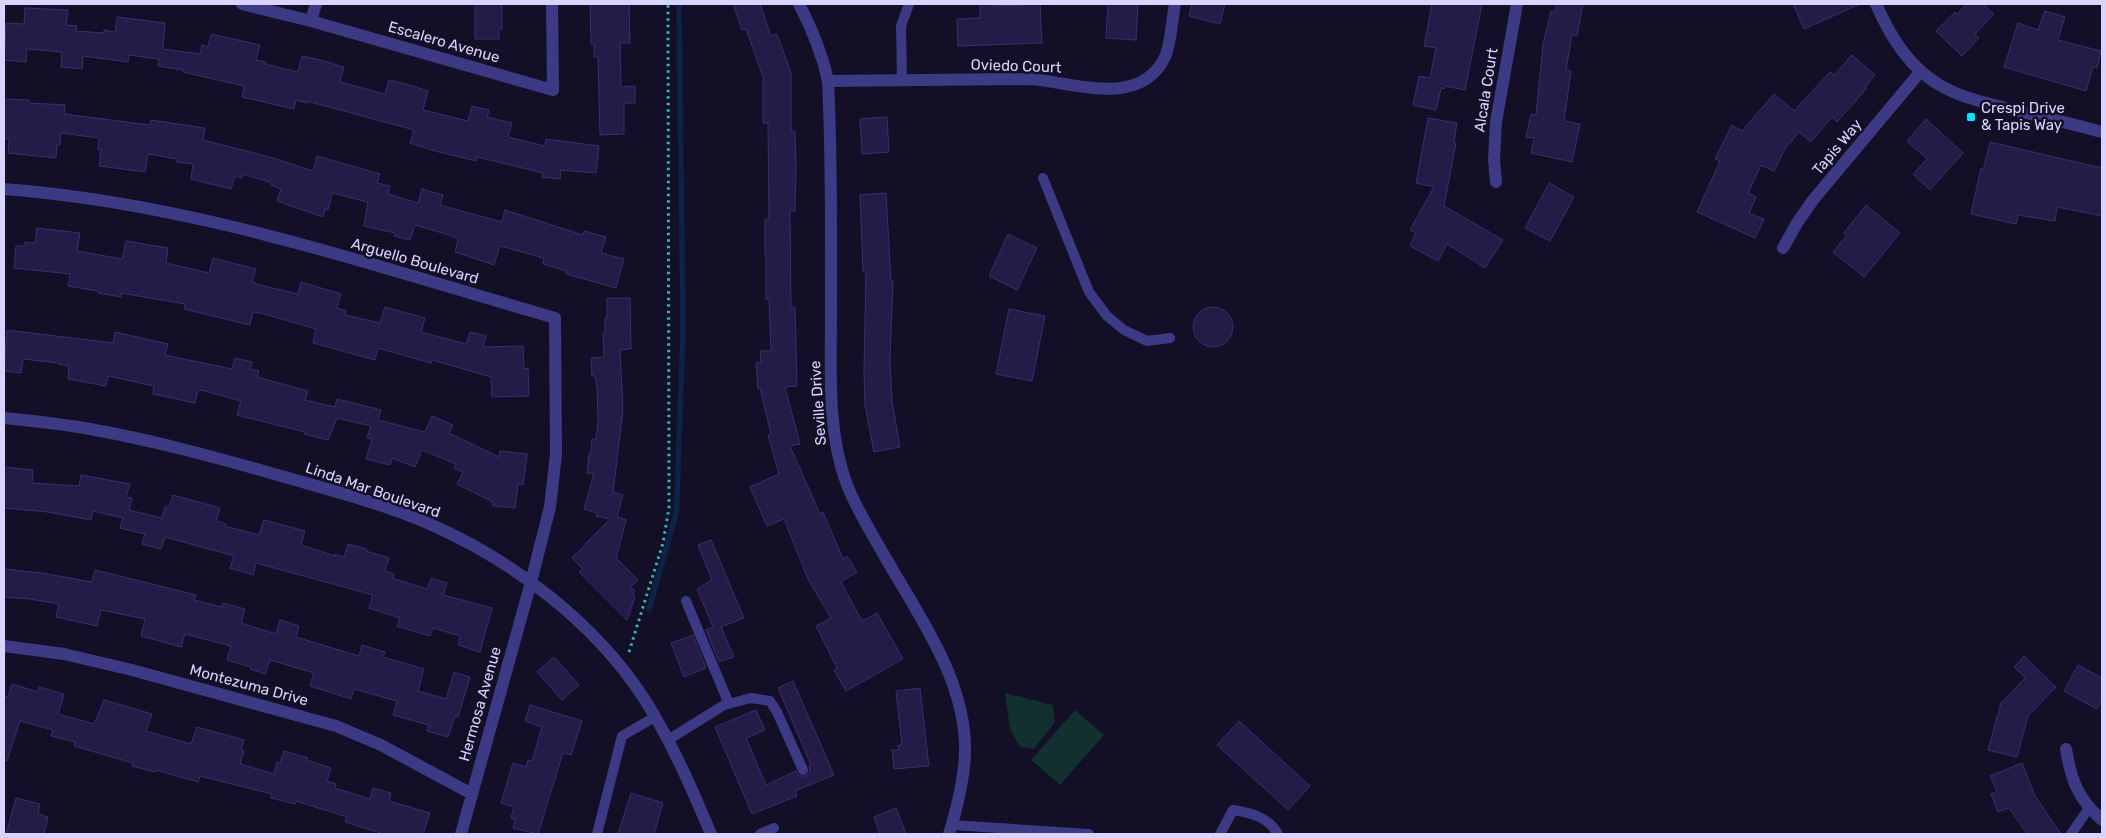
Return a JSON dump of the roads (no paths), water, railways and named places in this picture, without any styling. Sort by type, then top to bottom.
[{"type":"street","name":"Escalero Avenue","points":[[242,4],[311,21],[553,90],[552,4]]},
{"type":"street","points":[[311,21],[316,4]]},
{"type":"street","name":"Seville Drive","points":[[799,4],[824,58],[828,81],[831,389],[837,451],[847,484],[859,513],[935,644],[956,696],[965,752],[962,782],[950,829]]},
{"type":"street","name":"Oviedo Court","points":[[828,81],[1030,79],[1054,81],[1102,90],[1123,88],[1141,82],[1157,70],[1166,56],[1175,4]]},
{"type":"street","name":"Alcala Court","points":[[1496,182],[1494,160],[1496,122],[1517,4]]},
{"type":"street","points":[[1876,4],[1891,33],[1905,54],[1921,71],[1938,84],[1977,101],[2102,132]]},
{"type":"street","name":"Tapis Way","points":[[1783,248],[1796,223],[1813,200],[1921,71]]},
{"type":"street","name":"Arguello Boulevard","points":[[4,189],[103,201],[194,218],[278,238],[555,318],[556,454],[554,481],[531,582]]},
{"type":"street","name":"Linda Mar Boulevard","points":[[4,418],[93,429],[186,449],[355,497],[431,524],[499,560],[531,582],[595,638],[624,672],[655,717],[668,740],[711,834]]},
{"type":"street","name":"Hermosa Avenue","points":[[460,834],[531,582]]},
{"type":"street","name":"Montezuma Drive","points":[[4,646],[64,654],[132,670],[336,726],[381,745],[472,794]]},
{"type":"street","points":[[2066,749],[2076,789],[2089,808],[2102,820]]},
{"type":"lane","points":[[902,80],[900,26],[909,4]]},
{"type":"lane","points":[[1044,178],[1089,292],[1107,316],[1124,330],[1147,341],[1170,338]]},
{"type":"lane","points":[[686,601],[729,704]]},
{"type":"lane","points":[[668,740],[715,709],[751,698],[770,701],[777,712],[803,770]]},
{"type":"lane","points":[[597,834],[622,736],[655,717]]},
{"type":"lane","points":[[2070,834],[2089,808]]},
{"type":"lane","points":[[1220,834],[1233,810],[1257,814],[1274,827],[1278,834]]},
{"type":"lane","points":[[760,834],[774,828]]},
{"type":"lane","points":[[950,829],[1089,834]]},
{"type":"waterway","points":[[649,609],[676,514],[677,500],[683,329],[679,4]]},
{"type":"place","name":"Crespi Drive & Tapis Way","points":[[1971,117]]}]
